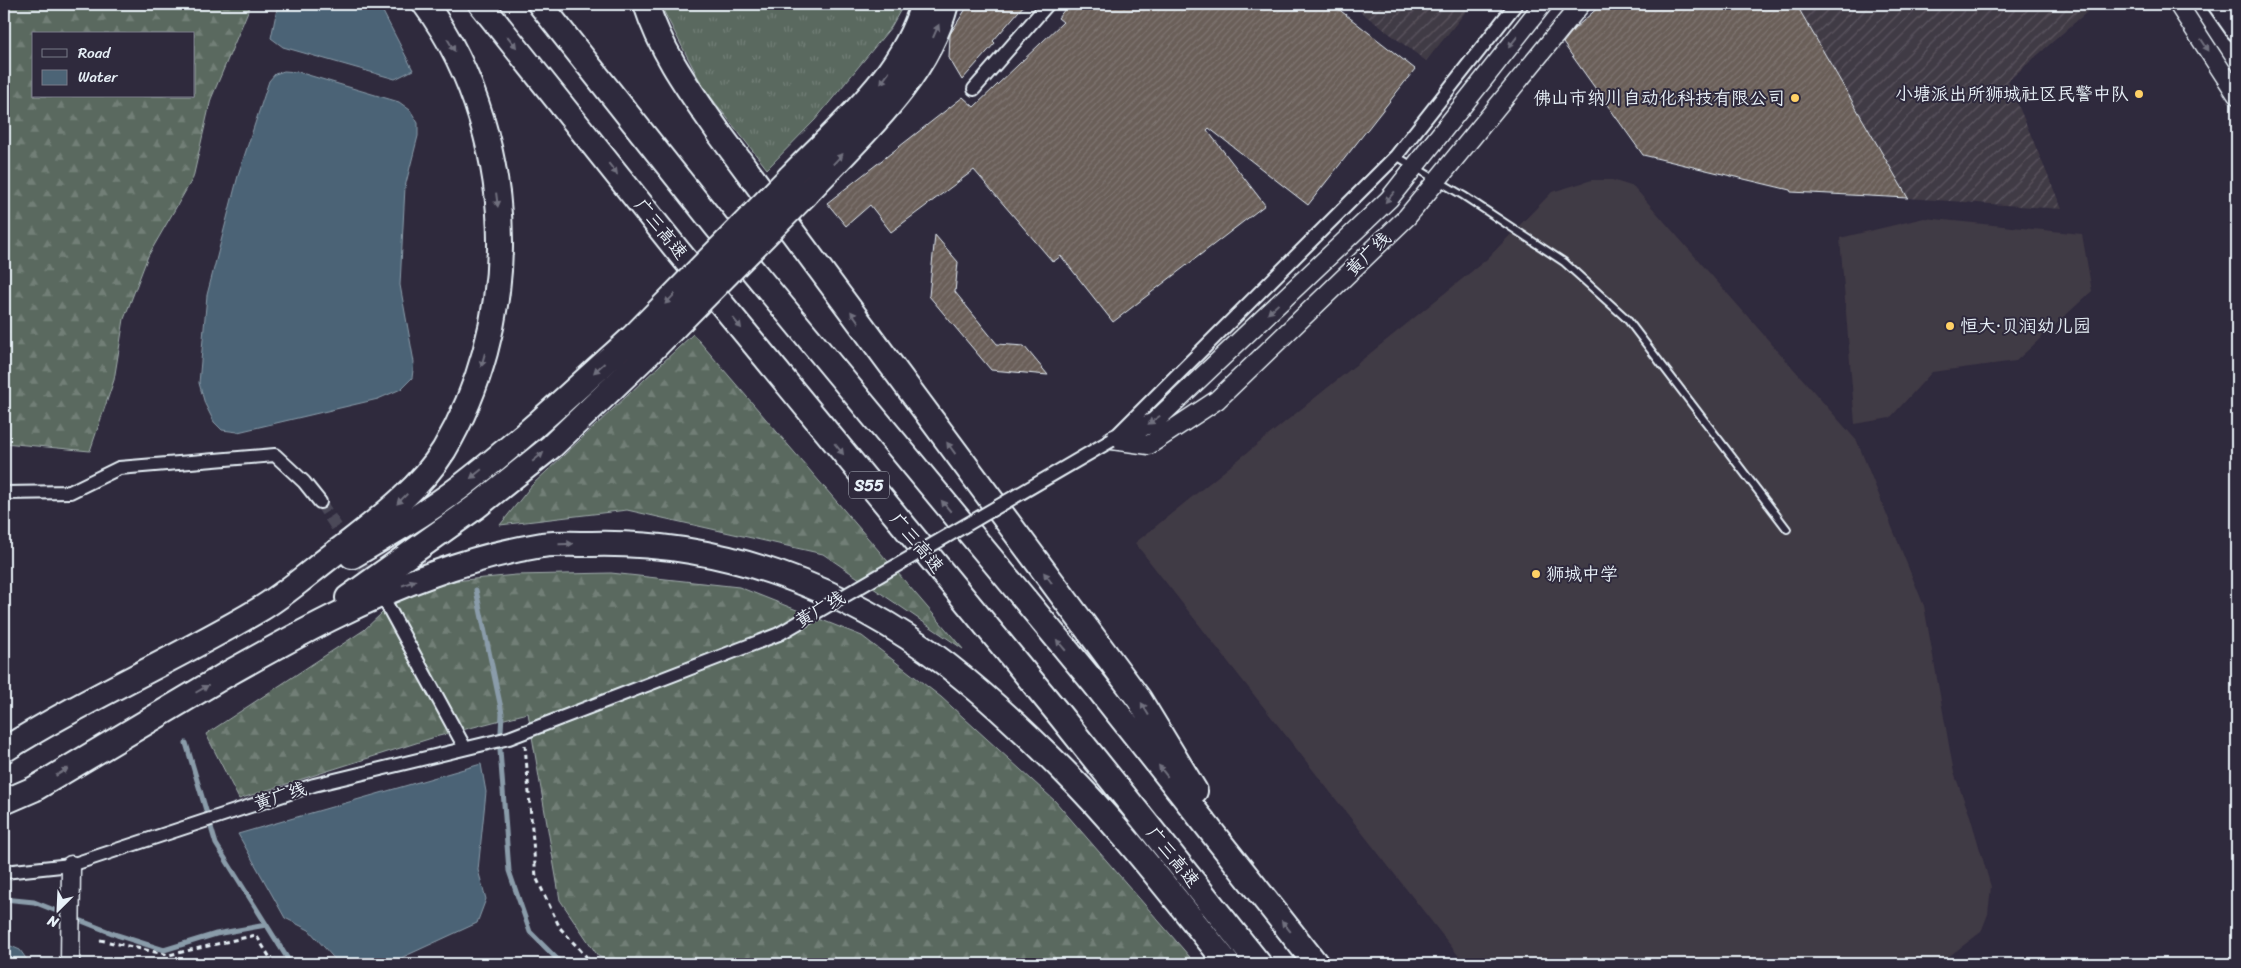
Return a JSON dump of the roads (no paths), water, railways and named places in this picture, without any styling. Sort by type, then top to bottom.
[{"type":"highway","points":[[260,610],[366,530],[396,505],[423,478],[443,451],[461,418],[477,379],[488,343],[496,302],[500,262],[500,222],[495,179],[474,96],[457,57],[425,4]]},
{"type":"highway","name":"广三高速","points":[[481,4],[678,251],[1058,713],[1259,964]]},
{"type":"highway","name":"S55","points":[[540,4],[716,226],[1094,683],[1316,964]]},
{"type":"highway","points":[[646,4],[655,32],[678,73],[719,133],[1139,699],[1252,885]]},
{"type":"highway","points":[[798,186],[883,81],[904,48],[923,4]]},
{"type":"highway","points":[[287,641],[477,506],[552,446],[642,344],[798,186],[908,85],[928,49],[946,4]]},
{"type":"highway","points":[[6,747],[260,610],[402,527],[462,486],[543,420],[642,344]]},
{"type":"highway","points":[[4,802],[34,788],[287,641],[385,593],[436,573],[498,555],[546,544],[651,545],[698,551],[750,563],[804,583],[851,605],[894,629],[945,664],[999,708],[1064,771],[1130,844],[1228,964]]},
{"type":"highway","points":[[4,797],[34,788]]},
{"type":"main road","points":[[2218,4],[2237,31]]},
{"type":"street","points":[[974,89],[1048,4]]},
{"type":"street","points":[[1112,440],[1396,156],[1516,4]]},
{"type":"street","name":"黄广线","points":[[4,872],[71,865],[314,785],[509,738],[779,634],[1112,440],[1154,422],[1389,199],[1543,4]]},
{"type":"street","name":"黄广线","points":[[1112,440],[1149,444],[1217,400],[1407,217],[1581,4]]},
{"type":"street","points":[[2178,4],[2237,95]]},
{"type":"street","points":[[4,493],[70,492],[119,468],[275,455],[304,482],[320,502]]},
{"type":"street","points":[[386,603],[464,748]]},
{"type":"street","points":[[70,964],[71,865]]},
{"type":"lane","points":[[1396,156],[1437,180],[1564,262],[1627,319],[1787,529]]},
{"type":"water","points":[[278,4],[379,4],[413,70],[395,79],[283,47],[271,38]]},
{"type":"water","points":[[284,71],[298,72],[399,102],[410,110],[418,123],[418,136],[405,187],[400,285],[414,362],[412,378],[401,389],[378,399],[238,432],[222,430],[214,422],[205,404],[199,383],[207,295],[239,172],[269,81],[275,74]]},
{"type":"water","points":[[481,764],[486,792],[478,870],[486,899],[477,923],[388,964],[339,964],[309,930],[285,918],[238,834]]},
{"type":"water","points":[[4,943],[20,950],[30,964],[4,964]]},
{"type":"waterway","points":[[476,590],[502,713],[500,750],[509,871],[530,932],[562,964]]},
{"type":"waterway","points":[[186,743],[216,844],[291,964]]},
{"type":"waterway","points":[[4,899],[34,902],[117,935],[164,950],[216,934],[266,925]]},
{"type":"tunnel","points":[[320,502],[374,584]]},
{"type":"place","name":"小塘派出所狮城社区民警中队","points":[[2139,94]]},
{"type":"place","name":"佛山市纳川自动化科技有限公司","points":[[1795,98]]},
{"type":"place","name":"恒大·贝润幼儿园","points":[[1950,326]]},
{"type":"place","name":"狮城中学","points":[[1536,574]]}]
